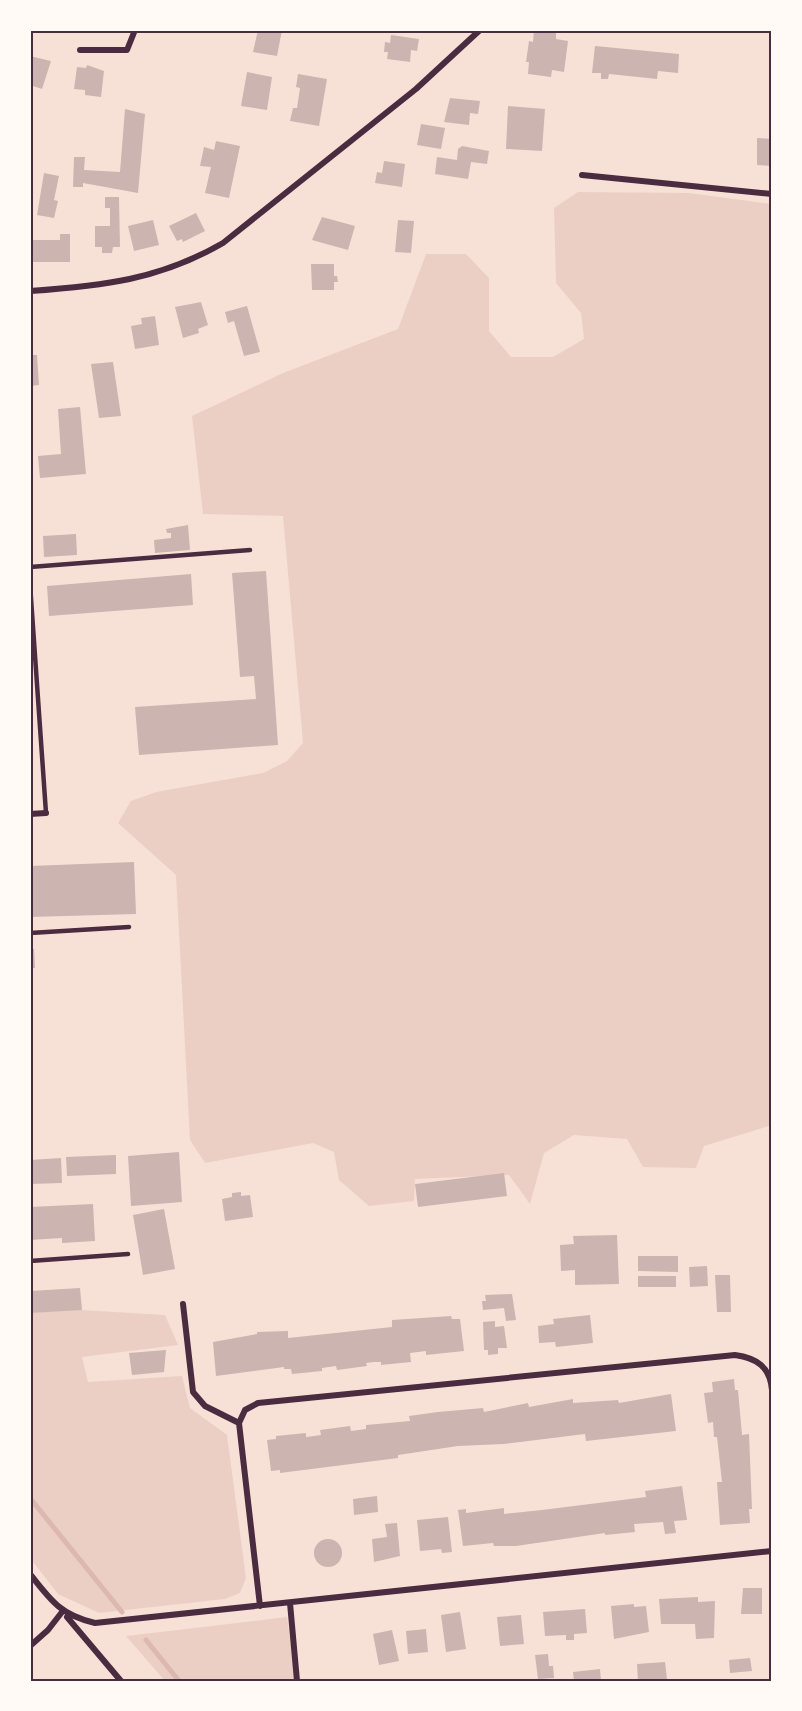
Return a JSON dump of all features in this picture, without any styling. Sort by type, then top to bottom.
[{"type":"street","points":[[80,50],[127,50],[135,30]]},
{"type":"street","points":[[30,291],[123,281],[168,271],[194,260],[223,243],[407,97],[480,30]]},
{"type":"street","points":[[582,175],[772,194]]},
{"type":"street","points":[[30,814],[45,813]]},
{"type":"street","points":[[183,1304],[194,1392],[205,1406],[239,1423]]},
{"type":"street","points":[[260,1606],[239,1423],[245,1410],[258,1403],[735,1354],[752,1357],[763,1366],[771,1378],[772,1390]]},
{"type":"street","points":[[62,1612],[74,1618],[95,1623],[772,1551]]},
{"type":"street","points":[[30,1574],[121,1681]]},
{"type":"street","points":[[291,1603],[297,1681]]},
{"type":"street","points":[[30,1646],[48,1630],[62,1612]]},
{"type":"lane","points":[[30,567],[250,550]]},
{"type":"lane","points":[[30,584],[45,813]]},
{"type":"lane","points":[[30,933],[129,927]]},
{"type":"lane","points":[[30,1261],[128,1254]]},
{"type":"shaded area","points":[[578,192],[689,193],[772,204],[772,1125],[704,1146],[696,1168],[643,1167],[627,1139],[574,1135],[544,1153],[530,1204],[509,1175],[415,1179],[414,1201],[369,1206],[339,1180],[334,1152],[313,1143],[205,1163],[190,1140],[176,875],[118,823],[131,801],[156,792],[263,773],[287,761],[303,743],[283,516],[203,514],[192,416],[283,373],[398,329],[426,254],[466,254],[489,278],[489,331],[511,357],[553,357],[584,339],[581,313],[556,283],[554,208]]},
{"type":"shaded area","points":[[30,1307],[165,1315],[178,1345],[82,1357],[88,1382],[182,1376],[190,1408],[227,1435],[246,1578],[240,1593],[225,1599],[99,1613],[58,1594],[30,1558]]},
{"type":"shaded area","points":[[287,1617],[296,1681],[165,1681],[126,1636]]},
{"type":"building","points":[[258,30],[282,30],[277,56],[253,52]]},
{"type":"building","points":[[534,30],[556,33],[556,39],[568,41],[564,72],[552,70],[551,77],[528,74],[529,62],[526,62],[529,41],[533,42]]},
{"type":"building","points":[[391,35],[419,39],[417,51],[411,50],[410,62],[387,59],[388,52],[384,52],[385,42],[390,43]]},
{"type":"building","points":[[595,46],[679,54],[678,73],[658,71],[657,79],[609,74],[608,79],[601,79],[601,73],[592,73]]},
{"type":"building","points":[[30,56],[51,61],[42,89],[30,85]]},
{"type":"building","points":[[87,65],[104,71],[101,97],[85,95],[85,90],[74,89],[77,67],[86,68]]},
{"type":"building","points":[[247,72],[272,77],[267,110],[241,106]]},
{"type":"building","points":[[298,74],[327,79],[319,126],[290,121],[293,108],[297,108],[300,88],[296,87]]},
{"type":"building","points":[[450,98],[480,101],[478,114],[470,113],[469,125],[444,122]]},
{"type":"building","points":[[508,106],[545,109],[542,151],[506,149]]},
{"type":"building","points":[[125,109],[145,114],[138,193],[83,183],[83,187],[73,187],[74,157],[85,157],[84,170],[120,172]]},
{"type":"building","points":[[421,124],[445,128],[441,149],[417,145]]},
{"type":"building","points":[[757,138],[772,139],[772,166],[757,165]]},
{"type":"building","points":[[216,141],[240,146],[229,198],[205,193],[211,167],[200,166],[204,147],[214,150]]},
{"type":"building","points":[[462,146],[489,151],[487,164],[471,162],[468,179],[435,174],[437,157],[457,160],[458,149]]},
{"type":"building","points":[[384,161],[405,164],[402,187],[375,183],[377,172],[382,173]]},
{"type":"building","points":[[44,173],[59,176],[54,200],[58,201],[54,218],[37,215]]},
{"type":"building","points":[[105,197],[119,197],[120,247],[113,247],[112,253],[102,253],[102,247],[95,247],[95,226],[110,226],[110,208],[105,208]]},
{"type":"building","points":[[196,213],[205,231],[183,242],[182,239],[177,241],[169,226]]},
{"type":"building","points":[[322,217],[355,226],[348,250],[312,240]]},
{"type":"building","points":[[153,220],[159,245],[134,251],[128,226]]},
{"type":"building","points":[[398,220],[414,221],[411,253],[395,252]]},
{"type":"building","points":[[60,234],[70,234],[70,262],[30,262],[30,235],[33,235],[33,240],[60,240]]},
{"type":"building","points":[[311,264],[334,264],[334,276],[337,276],[338,282],[334,282],[334,290],[312,290]]},
{"type":"building","points":[[201,302],[208,325],[198,329],[199,333],[183,338],[175,307]]},
{"type":"building","points":[[247,306],[260,352],[244,356],[234,321],[228,323],[225,312]]},
{"type":"building","points":[[155,316],[159,345],[135,349],[131,326],[142,324],[141,318]]},
{"type":"building","points":[[30,355],[37,355],[39,385],[30,386]]},
{"type":"building","points":[[113,362],[121,416],[99,418],[91,364]]},
{"type":"building","points":[[80,407],[86,474],[40,478],[38,456],[61,454],[58,409]]},
{"type":"building","points":[[188,525],[190,550],[155,553],[154,540],[171,538],[171,533],[167,533],[166,529]]},
{"type":"building","points":[[76,534],[77,555],[44,557],[43,536]]},
{"type":"building","points":[[266,571],[278,745],[139,755],[135,707],[256,699],[254,676],[240,677],[232,573]]},
{"type":"building","points":[[191,574],[193,605],[49,616],[47,586]]},
{"type":"building","points":[[134,862],[136,914],[30,917],[30,866]]},
{"type":"building","points":[[30,949],[34,949],[35,968],[30,968]]},
{"type":"building","points":[[179,1152],[182,1202],[131,1206],[128,1156]]},
{"type":"building","points":[[116,1155],[116,1174],[67,1176],[66,1157]]},
{"type":"building","points":[[61,1158],[62,1183],[30,1184],[30,1160]]},
{"type":"building","points":[[504,1173],[507,1196],[418,1207],[415,1184]]},
{"type":"building","points":[[241,1192],[241,1196],[250,1195],[253,1217],[225,1221],[222,1199],[232,1197],[232,1193]]},
{"type":"building","points":[[93,1204],[95,1241],[62,1243],[62,1238],[30,1240],[30,1207]]},
{"type":"building","points":[[164,1209],[175,1269],[143,1275],[133,1215]]},
{"type":"building","points":[[617,1235],[619,1284],[575,1285],[575,1270],[561,1271],[560,1245],[574,1244],[573,1236]]},
{"type":"building","points":[[638,1256],[678,1256],[678,1272],[638,1271]]},
{"type":"building","points":[[707,1266],[708,1286],[690,1287],[689,1267]]},
{"type":"building","points":[[715,1275],[730,1275],[731,1312],[717,1312]]},
{"type":"building","points":[[638,1276],[676,1276],[676,1287],[638,1287]]},
{"type":"building","points":[[80,1288],[82,1310],[30,1313],[30,1291]]},
{"type":"building","points":[[512,1294],[516,1320],[506,1321],[504,1308],[483,1310],[482,1301],[486,1301],[485,1295]]},
{"type":"building","points":[[590,1315],[593,1343],[556,1347],[555,1342],[539,1343],[538,1326],[554,1324],[553,1319]]},
{"type":"building","points":[[451,1316],[452,1319],[460,1319],[464,1351],[426,1355],[426,1351],[410,1353],[411,1362],[381,1365],[381,1362],[374,1362],[366,1363],[367,1366],[337,1370],[336,1366],[322,1368],[322,1371],[292,1374],[291,1369],[284,1369],[284,1367],[216,1376],[213,1342],[257,1334],[257,1332],[288,1331],[288,1338],[392,1327],[392,1320]]},
{"type":"building","points":[[495,1321],[495,1327],[504,1326],[507,1348],[498,1348],[498,1354],[488,1355],[488,1350],[484,1350],[483,1322]]},
{"type":"building","points":[[166,1350],[164,1372],[132,1375],[129,1353]]},
{"type":"building","points":[[734,1379],[735,1390],[738,1390],[742,1435],[749,1434],[752,1509],[749,1509],[750,1523],[720,1525],[717,1482],[722,1482],[717,1437],[714,1437],[713,1422],[708,1423],[704,1393],[713,1392],[712,1382]]},
{"type":"building","points":[[671,1394],[676,1431],[586,1441],[585,1434],[503,1444],[458,1446],[398,1455],[398,1458],[280,1473],[280,1470],[271,1471],[267,1440],[276,1439],[276,1436],[306,1433],[306,1437],[314,1436],[321,1435],[320,1430],[350,1426],[351,1431],[366,1429],[366,1425],[410,1421],[409,1416],[438,1412],[483,1408],[484,1412],[528,1403],[529,1407],[573,1399],[573,1403],[618,1400],[619,1403]]},
{"type":"building","points":[[682,1486],[687,1520],[674,1521],[676,1533],[665,1534],[663,1522],[634,1524],[635,1532],[605,1535],[605,1533],[516,1546],[494,1546],[493,1543],[463,1546],[458,1510],[466,1509],[466,1513],[504,1508],[504,1514],[542,1510],[646,1497],[645,1491]]},
{"type":"building","points":[[377,1496],[378,1512],[354,1515],[353,1499]]},
{"type":"building","points":[[448,1517],[452,1552],[442,1553],[441,1549],[420,1551],[417,1520]]},
{"type":"building","points":[[397,1523],[400,1556],[374,1562],[372,1539],[387,1537],[385,1524]]},
{"type":"building","points":[[328,1539],[338,1543],[342,1553],[338,1563],[328,1567],[318,1563],[314,1553],[318,1543]]},
{"type":"building","points":[[743,1588],[762,1588],[762,1614],[741,1614]]},
{"type":"building","points":[[698,1597],[698,1602],[715,1601],[714,1638],[696,1639],[695,1624],[661,1624],[659,1599]]},
{"type":"building","points":[[634,1604],[634,1607],[646,1606],[649,1632],[614,1639],[611,1606]]},
{"type":"building","points":[[585,1609],[587,1633],[574,1634],[574,1640],[566,1640],[566,1635],[545,1636],[543,1612]]},
{"type":"building","points":[[460,1612],[466,1649],[446,1652],[441,1615]]},
{"type":"building","points":[[521,1615],[524,1644],[500,1646],[497,1617]]},
{"type":"building","points":[[426,1629],[428,1652],[408,1654],[406,1631]]},
{"type":"building","points":[[392,1630],[399,1661],[379,1665],[373,1634]]},
{"type":"building","points":[[548,1654],[549,1666],[553,1666],[554,1678],[538,1679],[535,1655]]},
{"type":"building","points":[[750,1658],[752,1671],[730,1673],[729,1660]]},
{"type":"building","points":[[665,1662],[667,1679],[638,1681],[637,1664]]},
{"type":"building","points":[[600,1669],[601,1681],[574,1681],[573,1672]]},
{"type":"waterway","points":[[30,1498],[122,1612]]},
{"type":"waterway","points":[[146,1640],[179,1681]]}]
